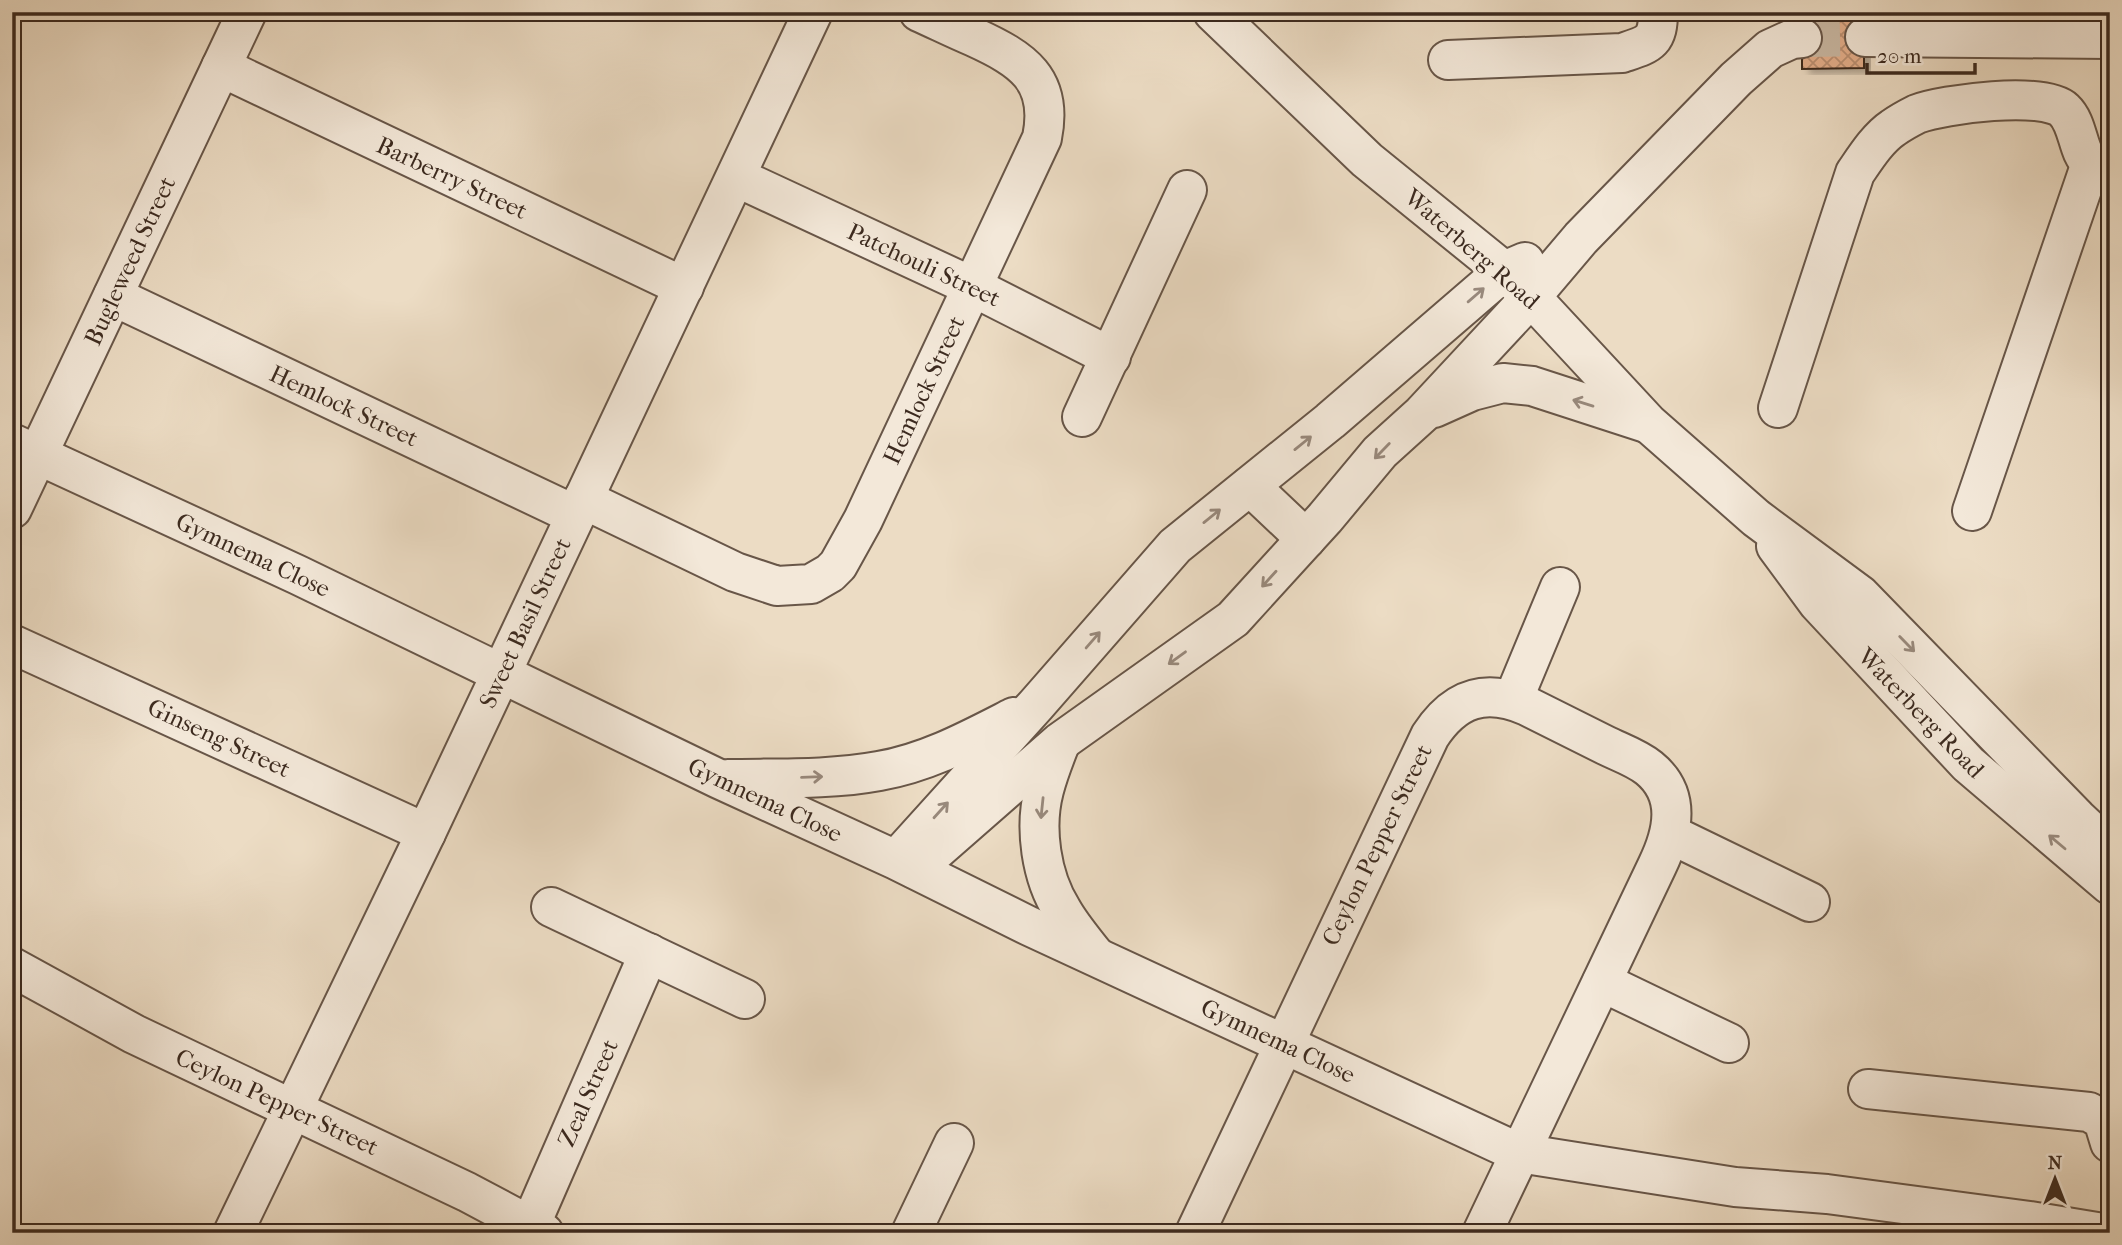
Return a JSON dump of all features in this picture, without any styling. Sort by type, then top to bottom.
[{"type":"street","name":"Bugleweed Street","points":[[12,509],[25,449],[113,296],[247,12]]},
{"type":"street","name":"Sweet Basil Street","points":[[233,1233],[426,833],[813,12]]},
{"type":"street","name":"Hemlock Street","points":[[113,296],[579,507],[754,580],[777,586],[811,584],[830,573],[845,554],[1042,138],[1046,109],[1034,77],[1021,62],[919,12]]},
{"type":"street","name":"Waterberg Road","points":[[1213,12],[1367,160],[1504,271],[1648,423],[1756,518],[1860,595],[2110,849]]},
{"type":"street","points":[[1448,60],[1622,53],[1646,45],[1654,38],[1658,27],[1658,12]]},
{"type":"street","points":[[1865,37],[2110,39]]},
{"type":"street","points":[[905,865],[1060,742],[1233,619],[1380,452],[1422,414],[1531,297],[1580,238],[1736,79],[1770,48],[1802,38]]},
{"type":"street","name":"Barberry Street","points":[[221,67],[684,287]]},
{"type":"street","points":[[1778,408],[1855,173],[1891,129],[1916,115],[1941,107],[1976,102],[2032,101],[2052,103],[2063,108],[2071,118],[2085,156],[2100,167],[1972,511]]},
{"type":"street","name":"Patchouli Street","points":[[736,177],[973,287],[1111,357]]},
{"type":"street","points":[[1082,417],[1187,190]]},
{"type":"street","points":[[905,865],[1036,705],[1175,546],[1330,421],[1504,271],[1580,238]]},
{"type":"street","points":[[1422,414],[1472,391],[1503,383],[1532,386],[1648,423]]},
{"type":"street","name":"Gymnema Close","points":[[25,449],[298,575],[719,779],[1519,1153],[1735,1187],[1827,1194],[2031,1227],[2104,1233]]},
{"type":"street","points":[[1250,486],[1306,539]]},
{"type":"street","name":"Waterberg Road","points":[[1756,518],[1818,603],[1968,764],[2110,886]]},
{"type":"street","points":[[1513,700],[1560,587]]},
{"type":"street","name":"Ginseng Street","points":[[12,644],[426,833]]},
{"type":"street","name":"Ceylon Pepper Street","points":[[1195,1233],[1430,736],[1440,721],[1460,704],[1482,698],[1513,700],[1647,766],[1664,785],[1670,800],[1672,827],[1668,843],[1482,1233]]},
{"type":"street","points":[[719,779],[821,778],[880,771],[925,759],[1036,705]]},
{"type":"street","points":[[1060,742],[1043,791],[1041,847],[1047,878],[1061,909],[1095,956]]},
{"type":"street","points":[[1670,834],[1810,902]]},
{"type":"street","points":[[551,907],[745,999]]},
{"type":"street","name":"Zeal Street","points":[[534,1230],[649,953]]},
{"type":"street","name":"Ceylon Pepper Street","points":[[12,967],[122,1028],[467,1192],[534,1230]]},
{"type":"street","points":[[1602,982],[1729,1043]]},
{"type":"street","points":[[1868,1089],[2089,1112],[2103,1119],[2110,1143]]},
{"type":"street","points":[[911,1233],[954,1143]]},
{"type":"building","points":[[1802,12],[1864,12],[1864,68],[1802,69]]},
{"type":"tunnel","points":[[1802,38],[1865,37]]}]
